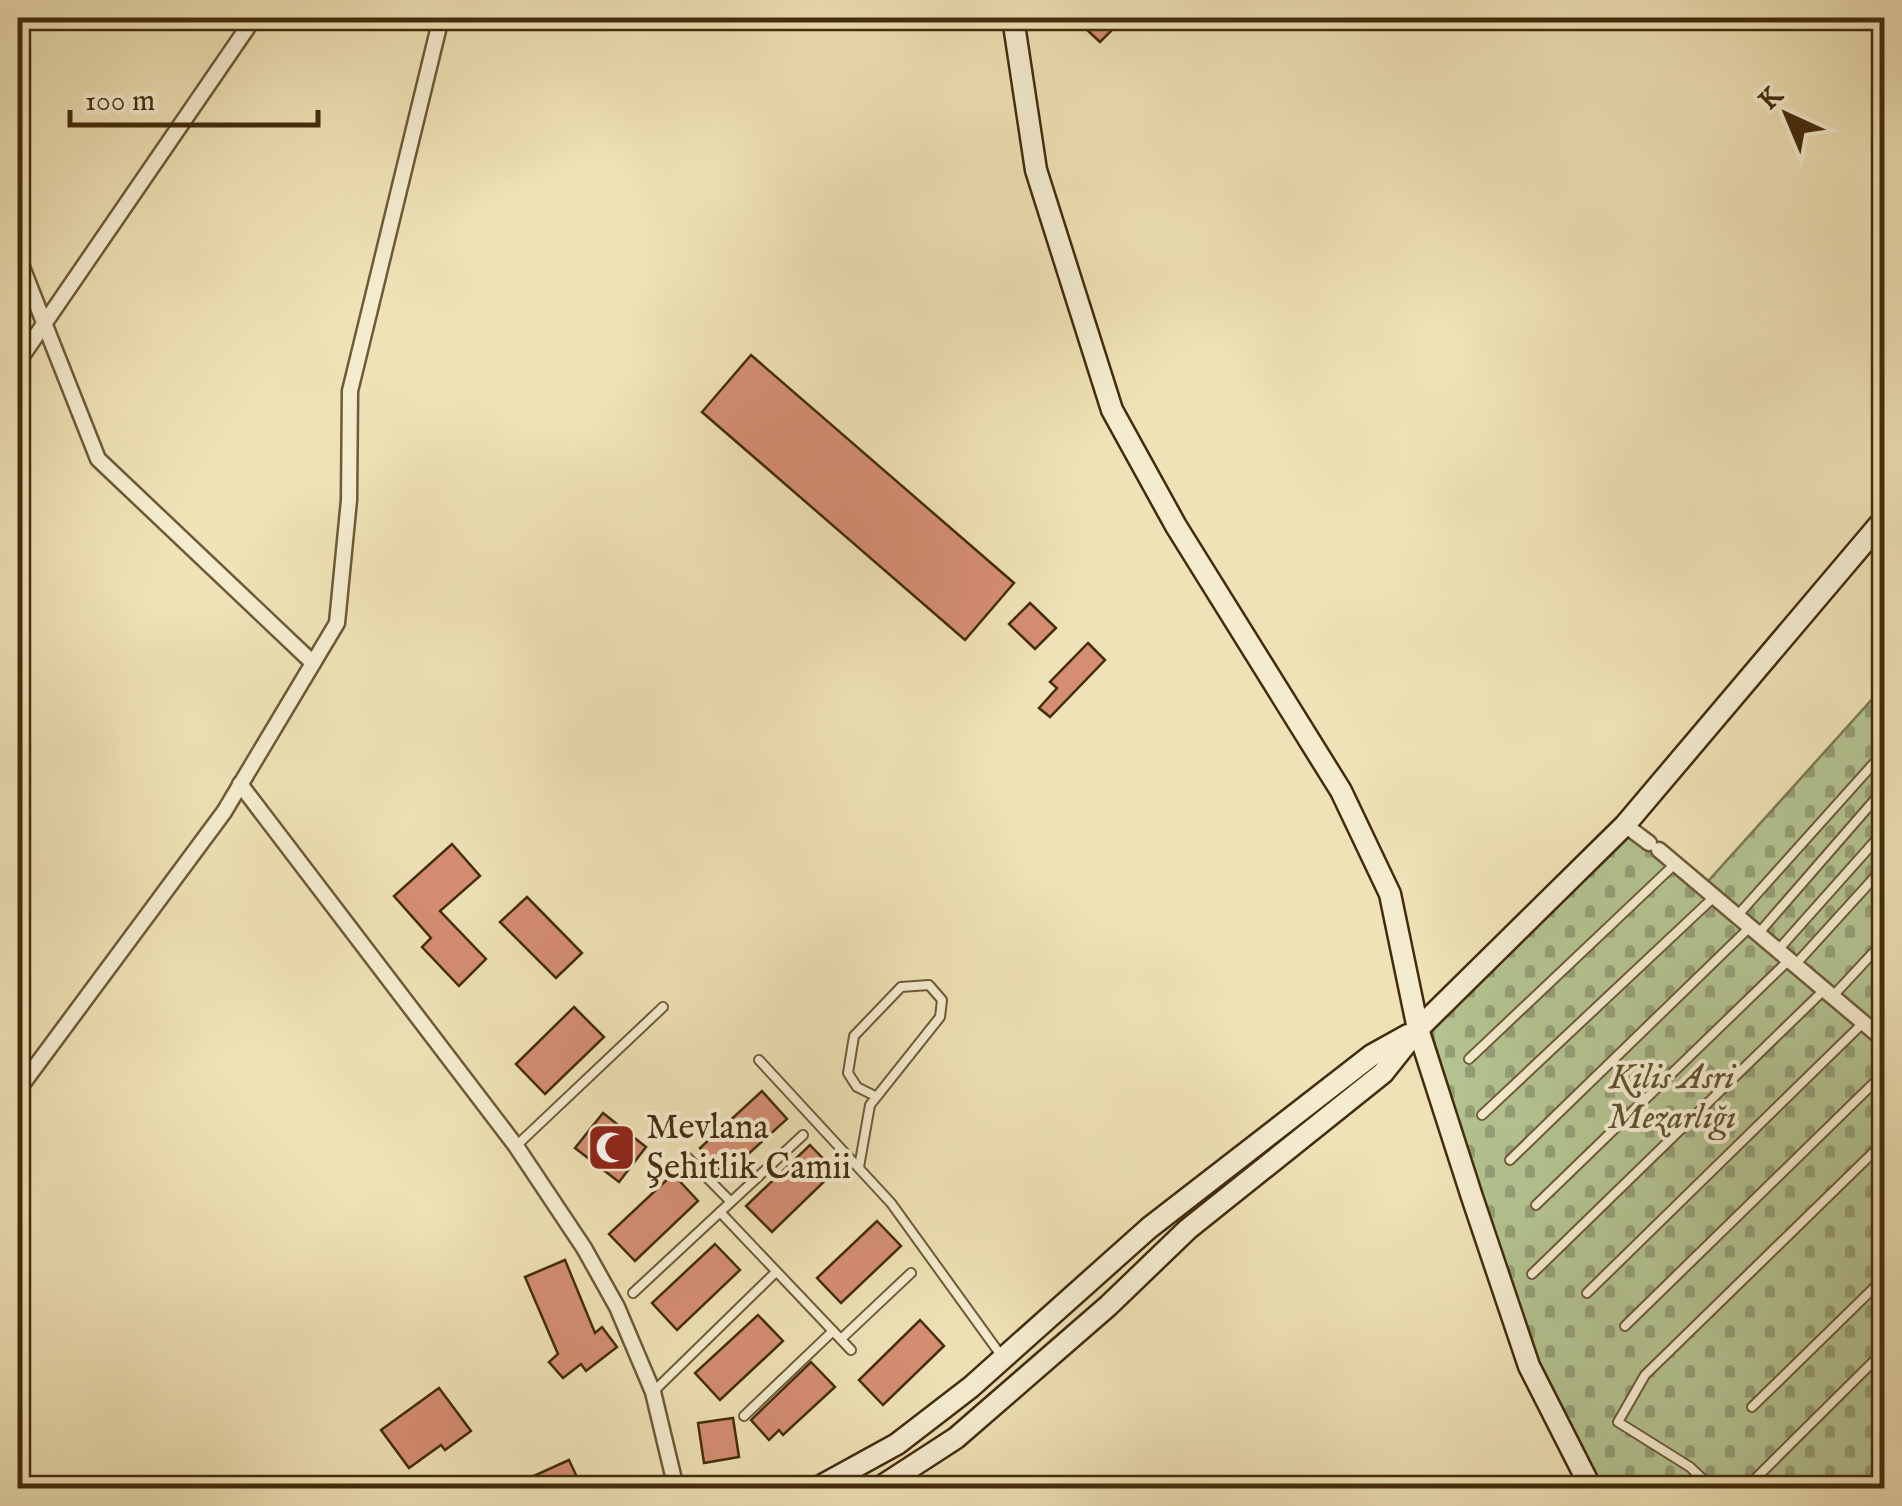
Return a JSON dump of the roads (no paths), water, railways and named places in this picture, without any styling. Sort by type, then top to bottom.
[{"type":"street","points":[[18,362],[254,18]]},
{"type":"street","points":[[18,1090],[240,784],[337,623],[349,500],[350,391],[441,18]]},
{"type":"street","points":[[1014,18],[1036,170],[1112,410],[1176,526],[1341,791],[1390,894],[1418,1029],[1529,1366],[1590,1488]]},
{"type":"street","points":[[18,257],[98,458],[313,663]]},
{"type":"street","points":[[878,1488],[956,1438],[1188,1229],[1383,1073],[1418,1029],[1625,825],[1884,519]]},
{"type":"street","points":[[240,784],[516,1146],[584,1248],[617,1306],[653,1392],[676,1488]]},
{"type":"street","points":[[1625,825],[1873,1031]]},
{"type":"street","points":[[817,1488],[896,1444],[1003,1358],[1245,1150],[1372,1055],[1418,1029]]},
{"type":"lane","points":[[1736,916],[1884,752]]},
{"type":"lane","points":[[1510,1160],[1754,931],[1884,789]]},
{"type":"lane","points":[[1788,958],[1884,831]]},
{"type":"lane","points":[[1469,1060],[1676,864]]},
{"type":"lane","points":[[1536,1205],[1884,868]]},
{"type":"lane","points":[[1482,1116],[1714,896]]},
{"type":"lane","points":[[1532,1274],[1884,941]]},
{"type":"lane","points":[[860,1167],[867,1114],[875,1096],[940,1017],[942,1000],[929,985],[901,987],[854,1036],[848,1073],[857,1087],[875,1096]]},
{"type":"lane","points":[[516,1146],[663,1007]]},
{"type":"lane","points":[[1587,1294],[1884,1017]]},
{"type":"lane","points":[[759,1060],[908,1224],[1003,1358]]},
{"type":"lane","points":[[1625,1326],[1884,1072]]},
{"type":"lane","points":[[633,1292],[803,1135]]},
{"type":"lane","points":[[1712,1488],[1690,1466],[1618,1422],[1625,1403],[1646,1374],[1884,1142]]},
{"type":"lane","points":[[684,1154],[730,1202]]},
{"type":"lane","points":[[720,1212],[851,1350]]},
{"type":"lane","points":[[653,1392],[776,1272]]},
{"type":"lane","points":[[841,1339],[911,1273]]},
{"type":"lane","points":[[1752,1407],[1884,1278]]},
{"type":"lane","points":[[744,1416],[833,1331]]},
{"type":"lane","points":[[1746,1488],[1884,1351]]},
{"type":"place","name":"Mevlana Şehitlik Camii","points":[[611,1148]]},
{"type":"park label","name":"Kilis Asri Mezarlığı","points":[[1672,1098]]}]
